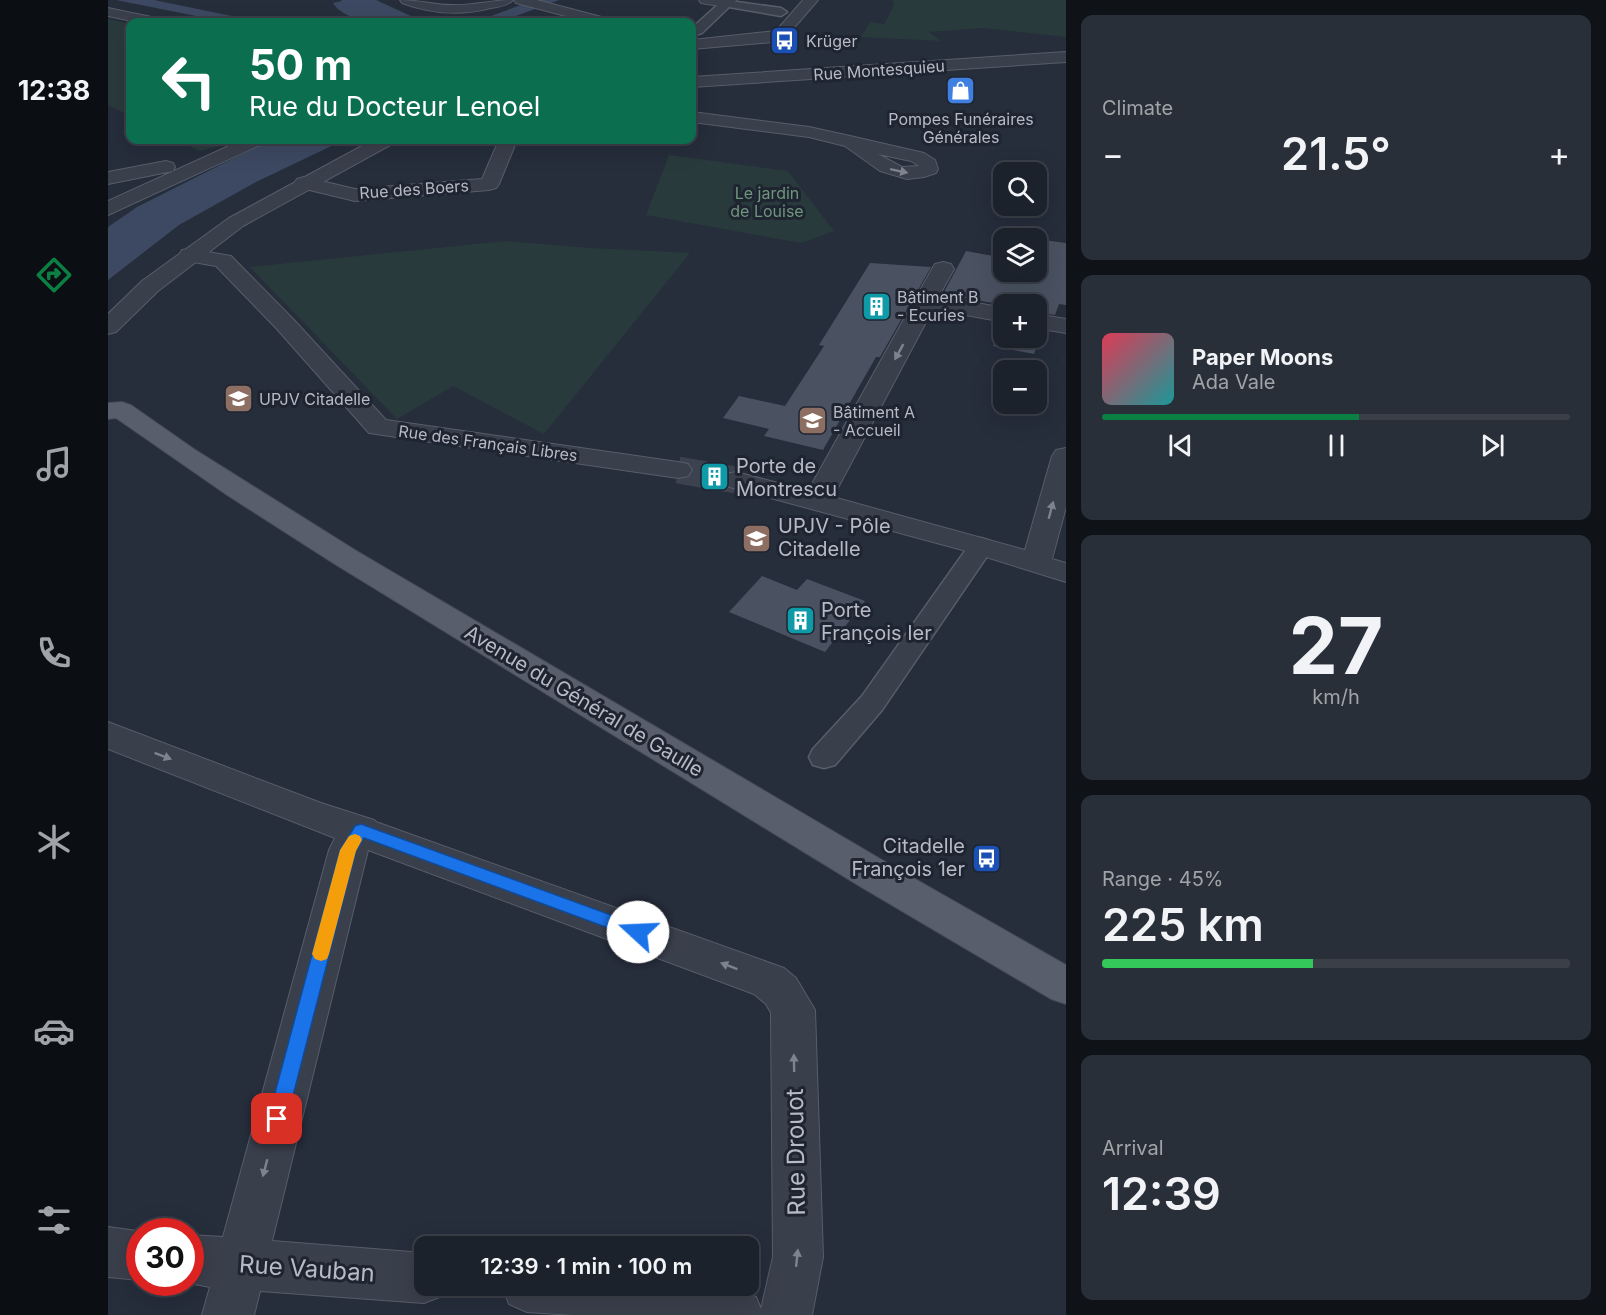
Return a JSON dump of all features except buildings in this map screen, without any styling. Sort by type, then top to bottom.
[{"type":"main road","points":[[108,388],[120,399],[115,411]]},
{"type":"main road","name":"Avenue du Général de Gaulle","points":[[115,411],[335,553],[558,684],[843,857],[1066,986]]},
{"type":"street","points":[[406,0],[424,8],[477,9],[506,0]]},
{"type":"street","points":[[706,0],[781,12]]},
{"type":"street","points":[[696,45],[773,37],[781,34],[811,0]]},
{"type":"street","points":[[524,1],[589,18]]},
{"type":"street","points":[[696,30],[728,2]]},
{"type":"street","points":[[108,12],[137,18]]},
{"type":"street","name":"Rue Montesquieu","points":[[696,82],[1066,57]]},
{"type":"street","points":[[696,118],[809,132],[850,141]]},
{"type":"street","points":[[108,209],[247,144]]},
{"type":"street","points":[[108,327],[150,286],[236,222],[378,144]]},
{"type":"street","name":"Rue des Boers","points":[[304,183],[355,195],[489,184],[506,144]]},
{"type":"street","points":[[108,178],[158,168],[198,166]]},
{"type":"street","name":"Rue des Français Libres","points":[[182,263],[223,261],[285,324],[378,427],[678,470]]},
{"type":"street","points":[[108,343],[133,326],[166,288],[182,263]]},
{"type":"street","points":[[817,501],[943,269]]},
{"type":"street","points":[[927,301],[993,313]]},
{"type":"street","points":[[1047,323],[1066,326]]},
{"type":"street","points":[[1036,563],[1066,456]]},
{"type":"street","points":[[736,480],[981,546],[1066,573]]},
{"type":"street","points":[[824,757],[872,703],[981,546]]},
{"type":"street","points":[[112,741],[308,813],[361,830],[348,850],[228,1315]]},
{"type":"street","name":"Rue Drouot","points":[[361,830],[769,981],[781,991],[793,1010],[798,1257],[786,1315]]},
{"type":"street","points":[[108,1252],[126,1254]]},
{"type":"street","name":"Rue Vauban","points":[[204,1261],[414,1277]]},
{"type":"street","points":[[663,1296],[690,1298],[738,1315]]},
{"type":"green space","points":[[892,0],[1066,0],[1066,37],[983,28],[929,32],[941,41],[861,37],[870,22],[884,24],[894,5]]},
{"type":"green space","points":[[108,19],[126,23],[126,114],[108,105]]},
{"type":"green space","points":[[185,144],[231,144],[199,151]]},
{"type":"green space","name":"Le jardin de Louise","points":[[669,155],[788,171],[834,231],[801,243],[646,215]]},
{"type":"green space","points":[[505,241],[690,253],[544,434],[453,386],[397,419],[250,267]]},
{"type":"water","points":[[116,0],[154,0],[242,18],[206,18]]},
{"type":"water","points":[[376,0],[415,18],[356,18],[340,11],[333,3]]},
{"type":"water","points":[[534,0],[559,0],[511,18],[486,18]]},
{"type":"water","points":[[262,144],[336,144],[256,182],[179,225],[108,280],[108,227],[137,207]]},
{"type":"tunnel","points":[[678,470],[736,480]]},
{"type":"slow traffic","points":[[321,954],[348,850],[355,840]]},
{"type":"place","name":"Krüger","points":[[785,41]]},
{"type":"place","name":"Pompes Funéraires Générales","points":[[961,91]]},
{"type":"place","name":"Bâtiment B - Ecuries","points":[[876,306]]},
{"type":"place","name":"UPJV Citadelle","points":[[238,399]]},
{"type":"place","name":"Bâtiment A - Accueil","points":[[812,421]]},
{"type":"place","name":"Porte de Montrescu","points":[[715,477]]},
{"type":"place","name":"UPJV - Pôle Citadelle","points":[[757,538]]},
{"type":"place","name":"Porte François Ier","points":[[800,621]]},
{"type":"place","name":"Citadelle François 1er","points":[[986,858]]},
{"type":"route","points":[[277,1119],[348,850],[361,830],[638,932]]}]
